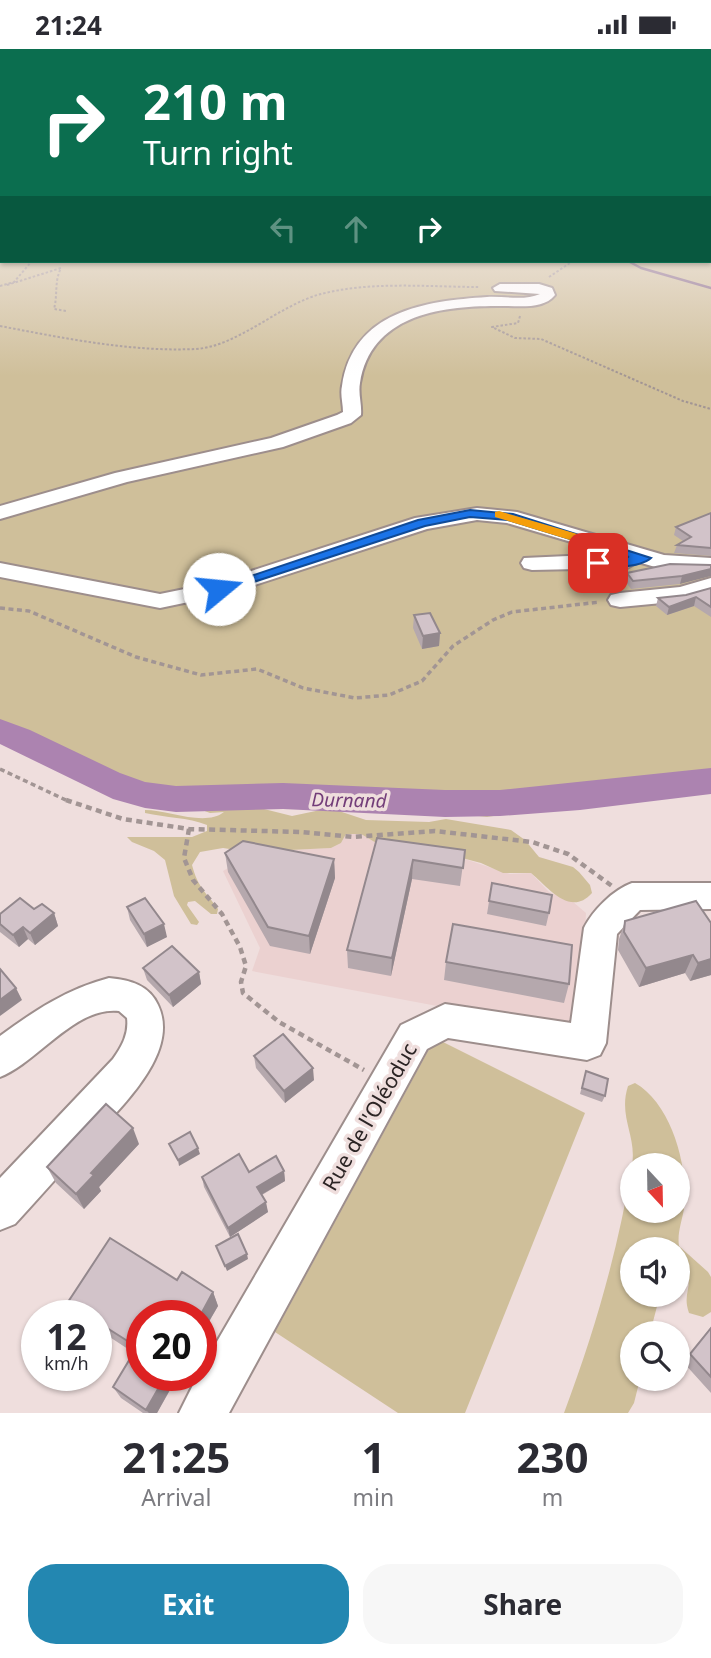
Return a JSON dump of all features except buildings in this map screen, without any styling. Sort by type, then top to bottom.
[{"type":"street","points":[[0,513],[122,477],[276,443],[344,419],[352,415],[352,379],[364,348],[377,331],[398,319],[442,306],[548,297],[547,291],[539,288],[500,288]]},
{"type":"street","points":[[0,570],[160,601],[219,589],[387,533],[443,518],[470,514],[502,515],[673,564],[711,565]]},
{"type":"street","points":[[531,563],[598,563],[645,558]]},
{"type":"street","points":[[620,600],[683,594],[711,585]]},
{"type":"street","points":[[632,897],[711,895]]},
{"type":"street","name":"Rue de l'Oléoduc","points":[[203,1413],[414,1037],[445,1021],[587,1043],[601,928],[632,897]]},
{"type":"street","points":[[0,1059],[69,1010],[102,994],[125,995],[139,1005],[147,1019],[142,1047],[127,1072],[0,1209]]},
{"type":"path","points":[[7,285],[14,282],[30,263]]},
{"type":"path","points":[[539,288],[544,280],[570,263]]},
{"type":"path","points":[[0,286],[61,268],[55,278],[57,298],[54,309],[57,312],[66,311]]},
{"type":"path","points":[[0,326],[93,343],[197,349],[225,341],[289,306],[322,295],[409,286],[500,288]]},
{"type":"path","points":[[509,315],[522,316],[518,323],[492,327],[515,338],[541,339],[683,401],[711,409]]},
{"type":"path","points":[[0,608],[29,611],[136,657],[201,675],[257,669],[303,688],[355,698],[389,695],[422,681],[453,646],[493,620],[512,612],[620,600]]},
{"type":"path","points":[[0,769],[84,808],[122,819],[189,829],[301,832],[353,837],[435,831],[532,842],[568,853],[607,883],[632,897]]},
{"type":"path","points":[[189,829],[184,858],[193,880],[222,915],[240,947],[246,966],[240,979],[243,994],[271,1018],[387,1083]]},
{"type":"shaded area","points":[[0,263],[711,263],[711,782],[487,817],[337,800],[260,808],[292,816],[330,808],[366,820],[429,822],[446,819],[511,830],[525,840],[539,857],[573,867],[579,872],[590,885],[592,893],[584,900],[575,902],[559,897],[531,873],[503,873],[462,858],[378,844],[361,834],[346,834],[341,843],[331,848],[290,850],[269,855],[223,848],[200,852],[192,865],[194,873],[218,909],[217,914],[211,914],[195,901],[188,902],[187,905],[199,922],[197,925],[191,924],[174,896],[165,860],[127,837],[192,837],[207,831],[207,825],[200,822],[145,813],[145,810],[197,818],[216,816],[224,812],[210,813],[0,735]]},
{"type":"shaded area","points":[[354,833],[378,844],[462,858],[510,874],[531,873],[549,892],[572,901],[586,913],[580,1033],[252,971],[260,948],[223,871],[245,858],[290,850],[331,848],[341,843],[346,834]]},
{"type":"shaded area","points":[[435,1038],[585,1113],[465,1413],[398,1413],[275,1332]]},
{"type":"shaded area","points":[[635,1083],[659,1106],[668,1121],[679,1153],[633,1153],[625,1107],[628,1086]]},
{"type":"shaded area","points":[[620,1223],[681,1223],[679,1237],[620,1237],[620,1307],[657,1307],[653,1321],[620,1321],[620,1391],[637,1391],[634,1403],[628,1413],[564,1413],[586,1352]]},
{"type":"shaded area","points":[[690,1256],[711,1277],[711,1312],[703,1317],[689,1313]]},
{"type":"waterway","points":[[632,263],[711,288]]},
{"type":"waterway","name":"Durnand","points":[[0,731],[107,782],[159,798],[283,796],[445,804],[500,803],[580,797],[711,781]]},
{"type":"slow traffic","points":[[499,515],[593,543]]},
{"type":"route","points":[[219,589],[387,533],[470,514],[502,515],[645,558],[598,563]]}]
